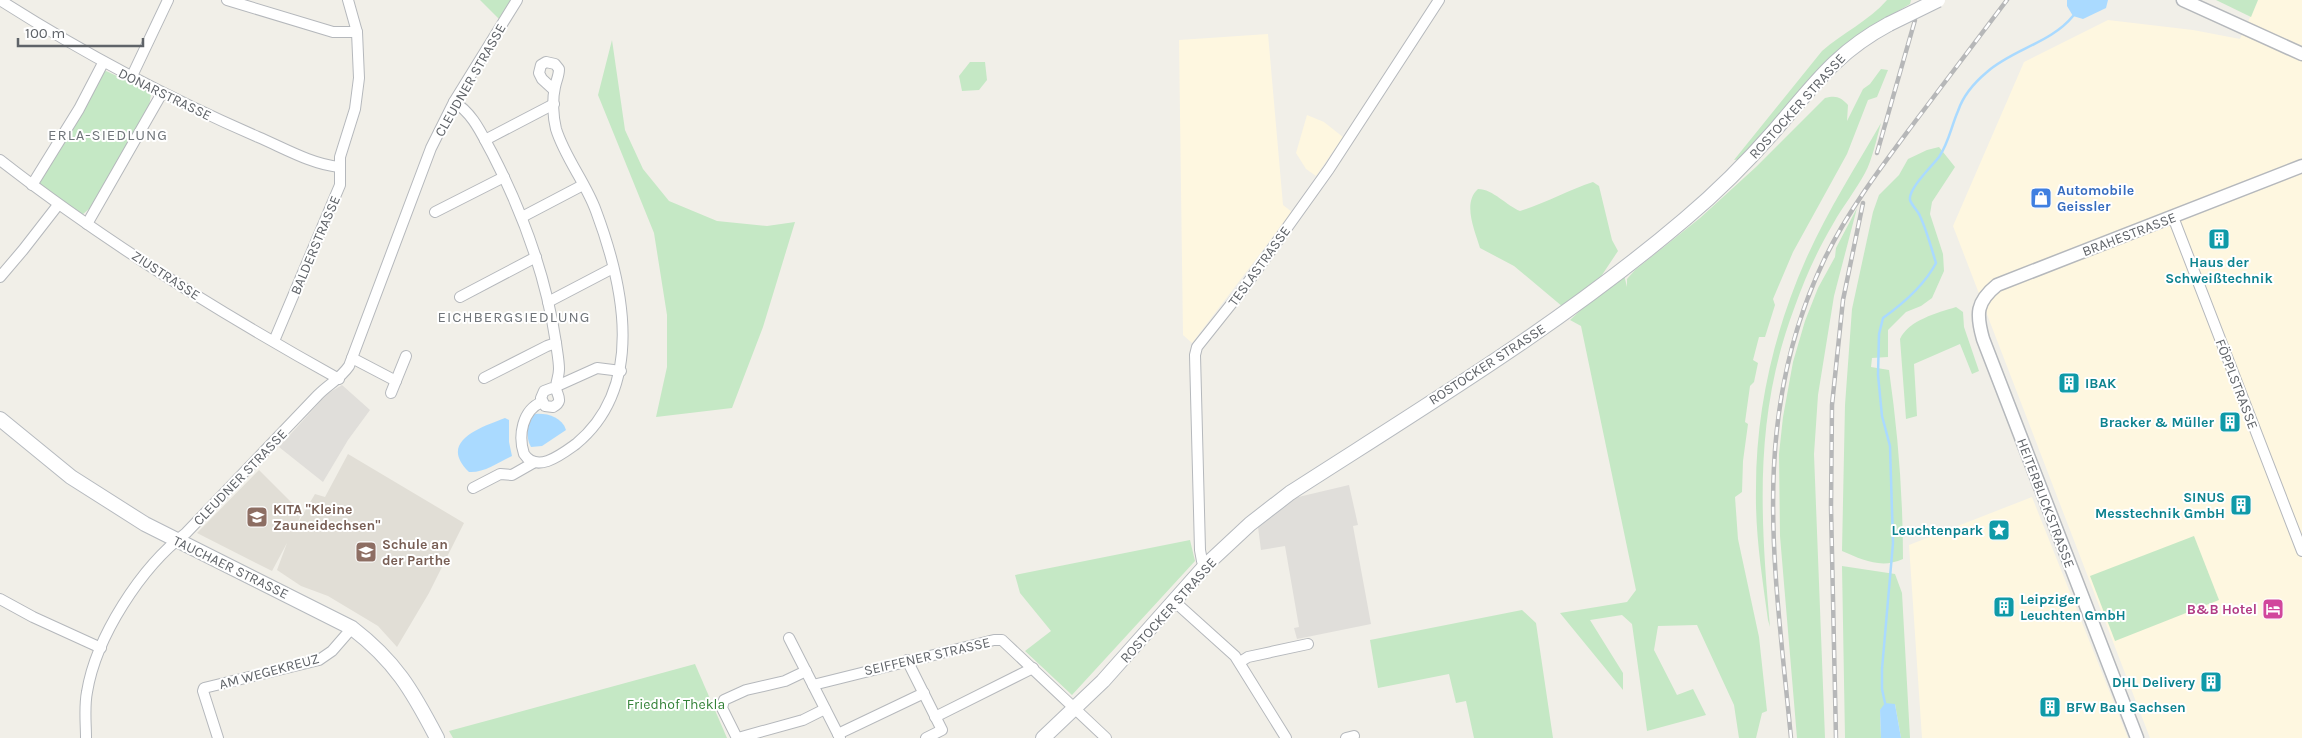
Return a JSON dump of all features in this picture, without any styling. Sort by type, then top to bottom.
[{"type":"main road","name":"ROSTOCKER STRASSE","points":[[1043,738],[1076,708],[1175,602],[1206,565],[1250,524],[1290,493],[1549,325],[1623,271],[1695,211],[1753,155],[1832,63],[1856,44],[1889,24],[1938,0]]},
{"type":"main road","name":"TAUCHAER STRASSE","points":[[0,419],[71,477],[129,514],[176,540],[352,628],[371,643],[406,681],[437,738]]},
{"type":"street","name":"DONARSTRASSE","points":[[0,0],[131,78],[221,122],[326,166],[339,167]]},
{"type":"street","points":[[131,78],[168,0]]},
{"type":"street","points":[[228,0],[333,32],[357,32]]},
{"type":"street","name":"BALDERSTRASSE","points":[[274,341],[340,186],[340,157],[350,129],[358,94],[357,32],[348,0]]},
{"type":"street","name":"CLEUDNER STRASSE","points":[[86,738],[87,693],[101,648],[133,591],[176,540],[186,533],[328,385],[339,379],[352,358],[431,148],[454,102],[517,0]]},
{"type":"street","name":"TESLASTRASSE","points":[[1206,565],[1201,557],[1200,550],[1195,355],[1197,347],[1244,288],[1329,169],[1439,0]]},
{"type":"street","points":[[2183,0],[2302,54]]},
{"type":"street","points":[[32,185],[79,109],[103,63]]},
{"type":"street","points":[[473,488],[500,474],[512,475],[533,463],[542,464],[554,458],[588,433],[600,420],[611,401],[621,371],[623,349],[622,322],[613,268],[596,210],[556,129],[554,90]]},
{"type":"street","points":[[87,224],[162,93]]},
{"type":"street","points":[[454,102],[469,113],[485,140],[522,217],[536,257],[548,302],[559,368],[556,388],[560,397],[557,405],[549,407],[542,402]]},
{"type":"street","points":[[485,140],[554,104]]},
{"type":"street","name":"ZIUSTRASSE","points":[[0,160],[58,204],[172,280],[339,379]]},
{"type":"street","name":"BRAHESTRASSE","points":[[1979,322],[1978,313],[1985,294],[1997,285],[2173,218],[2302,166]]},
{"type":"street","points":[[435,212],[504,177]]},
{"type":"street","points":[[522,217],[583,185]]},
{"type":"street","points":[[0,277],[58,204]]},
{"type":"street","name":"FÖPPLSTRASSE","points":[[2173,218],[2302,551]]},
{"type":"street","points":[[460,298],[536,257]]},
{"type":"street","points":[[548,302],[613,268]]},
{"type":"street","name":"HEITERBLICKSTRASSE","points":[[1979,322],[2034,473],[2137,738]]},
{"type":"street","points":[[484,378],[556,343]]},
{"type":"street","points":[[390,393],[406,356]]},
{"type":"street","points":[[352,358],[396,381]]},
{"type":"street","points":[[542,402],[544,391],[556,388],[597,368],[621,371]]},
{"type":"street","points":[[533,463],[524,454],[522,433],[529,410],[542,402]]},
{"type":"street","points":[[0,599],[33,617],[101,648]]},
{"type":"street","points":[[1175,602],[1240,662],[1286,738]]},
{"type":"street","name":"AM WEGEKREUZ","points":[[218,738],[203,691],[204,688],[319,660],[332,652],[352,628]]},
{"type":"street","points":[[789,638],[839,736],[924,693]]},
{"type":"street","name":"SEIFFENER STRASSE","points":[[813,685],[907,660],[994,640],[1002,640],[1106,738]]},
{"type":"street","points":[[1240,662],[1248,657],[1308,644]]},
{"type":"street","points":[[907,660],[942,730],[926,738]]},
{"type":"street","points":[[935,717],[1033,668]]},
{"type":"street","points":[[806,671],[786,681],[746,690],[724,700],[722,708],[737,738],[803,720],[825,709]]},
{"type":"shaded area","points":[[2258,0],[2302,0],[2302,738],[2150,738],[1953,226],[2024,62],[2108,20],[2193,30],[2240,39]]},
{"type":"shaded area","points":[[1268,34],[1283,205],[1292,212],[1192,343],[1183,335],[1179,40]]},
{"type":"shaded area","points":[[1307,115],[1324,122],[1343,137],[1316,176],[1306,169],[1296,153]]},
{"type":"shaded area","points":[[342,385],[370,410],[348,440],[323,482],[279,447],[327,394]]},
{"type":"shaded area","name":"Schule an der Parthe","points":[[348,454],[464,523],[429,593],[397,647],[378,626],[328,596],[301,586],[277,570],[287,543],[272,571],[197,533],[259,470],[302,513],[295,528],[315,494],[325,497]]},
{"type":"shaded area","points":[[1349,485],[1358,525],[1353,526],[1371,624],[1297,639],[1294,628],[1299,627],[1285,546],[1261,550],[1258,527],[1294,498]]},
{"type":"shaded area","points":[[2032,497],[2128,738],[1922,738],[1909,545]]},
{"type":"green space","points":[[480,0],[511,0],[499,19]]},
{"type":"green space","points":[[1887,0],[1911,0],[1910,4],[1866,30],[1741,159],[1734,160],[1822,51],[1864,21]]},
{"type":"green space","points":[[2216,0],[2258,0],[2251,17]]},
{"type":"green space","points":[[612,40],[625,130],[643,169],[669,201],[717,221],[767,226],[795,222],[763,327],[732,408],[656,417],[667,367],[667,315],[654,233],[598,95]]},
{"type":"green space","points":[[970,62],[985,62],[987,80],[979,90],[962,91],[959,76]]},
{"type":"green space","points":[[1881,69],[1888,70],[1877,97],[1868,100],[1847,154],[1793,252],[1773,299],[1775,305],[1765,337],[1759,337],[1753,360],[1758,363],[1754,382],[1750,386],[1745,422],[1748,424],[1743,461],[1742,492],[1735,497],[1738,539],[1759,637],[1767,711],[1762,713],[1756,738],[1739,738],[1734,705],[1697,625],[1658,626],[1654,650],[1677,695],[1693,689],[1706,715],[1647,731],[1632,624],[1622,615],[1590,620],[1623,673],[1623,690],[1560,613],[1627,602],[1636,590],[1581,326],[1570,320],[1623,271],[1627,287],[1627,279],[1635,270],[1700,218],[1756,167],[1825,98],[1841,98],[1848,105],[1847,121],[1863,89],[1870,84]]},
{"type":"green space","points":[[106,71],[147,90],[151,94],[149,107],[90,208],[82,215],[39,184],[39,181],[102,73]]},
{"type":"green space","points":[[1881,123],[1868,168],[1827,234],[1803,285],[1782,346],[1772,386],[1766,425],[1763,465],[1764,544],[1770,627],[1759,554],[1756,505],[1759,429],[1769,371],[1785,314],[1806,259],[1832,207]]},
{"type":"green space","points":[[1939,147],[1955,167],[1932,202],[1930,214],[1943,254],[1944,271],[1932,298],[1921,306],[1906,312],[1888,330],[1888,357],[1872,358],[1871,367],[1889,370],[1899,464],[1903,559],[1887,563],[1872,562],[1842,551],[1845,405],[1852,309],[1873,212],[1879,195],[1899,175],[1908,159],[1927,150]]},
{"type":"green space","points":[[1593,182],[1599,186],[1612,240],[1618,251],[1594,287],[1563,307],[1514,266],[1480,248],[1470,209],[1473,195],[1478,189],[1489,192],[1520,211]]},
{"type":"green space","points":[[1857,208],[1834,296],[1818,395],[1814,454],[1825,738],[1797,738],[1780,536],[1779,454],[1783,417],[1793,362],[1805,321],[1818,288],[1835,257],[1836,248]]},
{"type":"green space","points":[[1956,307],[1963,312],[1964,327],[1979,371],[1972,374],[1960,344],[1914,364],[1917,416],[1906,419],[1900,339],[1904,332],[1924,318]]},
{"type":"green space","points":[[2194,536],[2219,600],[2115,641],[2090,576]]},
{"type":"green space","points":[[1190,540],[1195,561],[1072,695],[1025,651],[1051,631],[1020,593],[1015,575]]},
{"type":"green space","points":[[1842,566],[1895,574],[1902,593],[1910,738],[1901,738],[1895,704],[1880,710],[1881,738],[1845,738]]},
{"type":"green space","points":[[1522,610],[1536,623],[1553,738],[1474,738],[1466,701],[1456,703],[1449,674],[1378,688],[1370,640]]},
{"type":"green space","name":"Friedhof Thekla","points":[[695,664],[727,738],[453,738],[449,731]]},
{"type":"water","points":[[2067,0],[2108,0],[2106,8],[2083,19],[2073,16],[2067,6]]},
{"type":"water","points":[[535,414],[544,414],[558,419],[566,430],[542,446],[531,447],[528,439],[528,430],[530,421]]},
{"type":"water","points":[[505,418],[509,420],[509,442],[512,456],[486,469],[469,472],[460,461],[458,452],[460,444],[475,431]]},
{"type":"water","points":[[1885,703],[1895,704],[1901,738],[1881,738],[1880,710]]},
{"type":"waterway","points":[[1885,703],[1882,689],[1882,669],[1893,543],[1890,446],[1882,416],[1878,375],[1879,334],[1883,318],[1913,294],[1926,279],[1936,263],[1925,227],[1910,200],[1910,195],[1916,184],[1939,157],[1948,140],[1960,105],[1974,85],[1997,64],[2043,40],[2073,16]]},
{"type":"railway","points":[[1791,738],[1774,554],[1773,495],[1776,435],[1785,376],[1801,317],[1834,240],[1866,188],[2007,0]]},
{"type":"railway","points":[[1877,153],[1915,20]]},
{"type":"railway","points":[[1836,738],[1831,507],[1832,405],[1843,300],[1863,203]]},
{"type":"place","name":"Automobile Geissler","points":[[2041,198]]},
{"type":"place","name":"Haus der Schweißtechnik","points":[[2219,239]]},
{"type":"place","name":"IBAK","points":[[2069,383]]},
{"type":"place","name":"Bracker & Müller","points":[[2230,422]]},
{"type":"place","name":"SINUS Messtechnik GmbH","points":[[2241,505]]},
{"type":"place","name":"KITA \"Kleine Zauneidechsen\"","points":[[257,517]]},
{"type":"place","name":"Leuchtenpark","points":[[1999,530]]},
{"type":"place","name":"Schule an der Parthe","points":[[366,552]]},
{"type":"place","name":"Leipziger Leuchten GmbH","points":[[2004,607]]},
{"type":"place","name":"B&B Hotel","points":[[2273,609]]},
{"type":"place","name":"DHL Delivery","points":[[2211,682]]},
{"type":"place","name":"BFW Bau Sachsen","points":[[2050,707]]},
{"type":"district","name":"ERLA-SIEDLUNG","points":[[108,135]]},
{"type":"district","name":"EICHBERGSIEDLUNG","points":[[514,317]]}]
